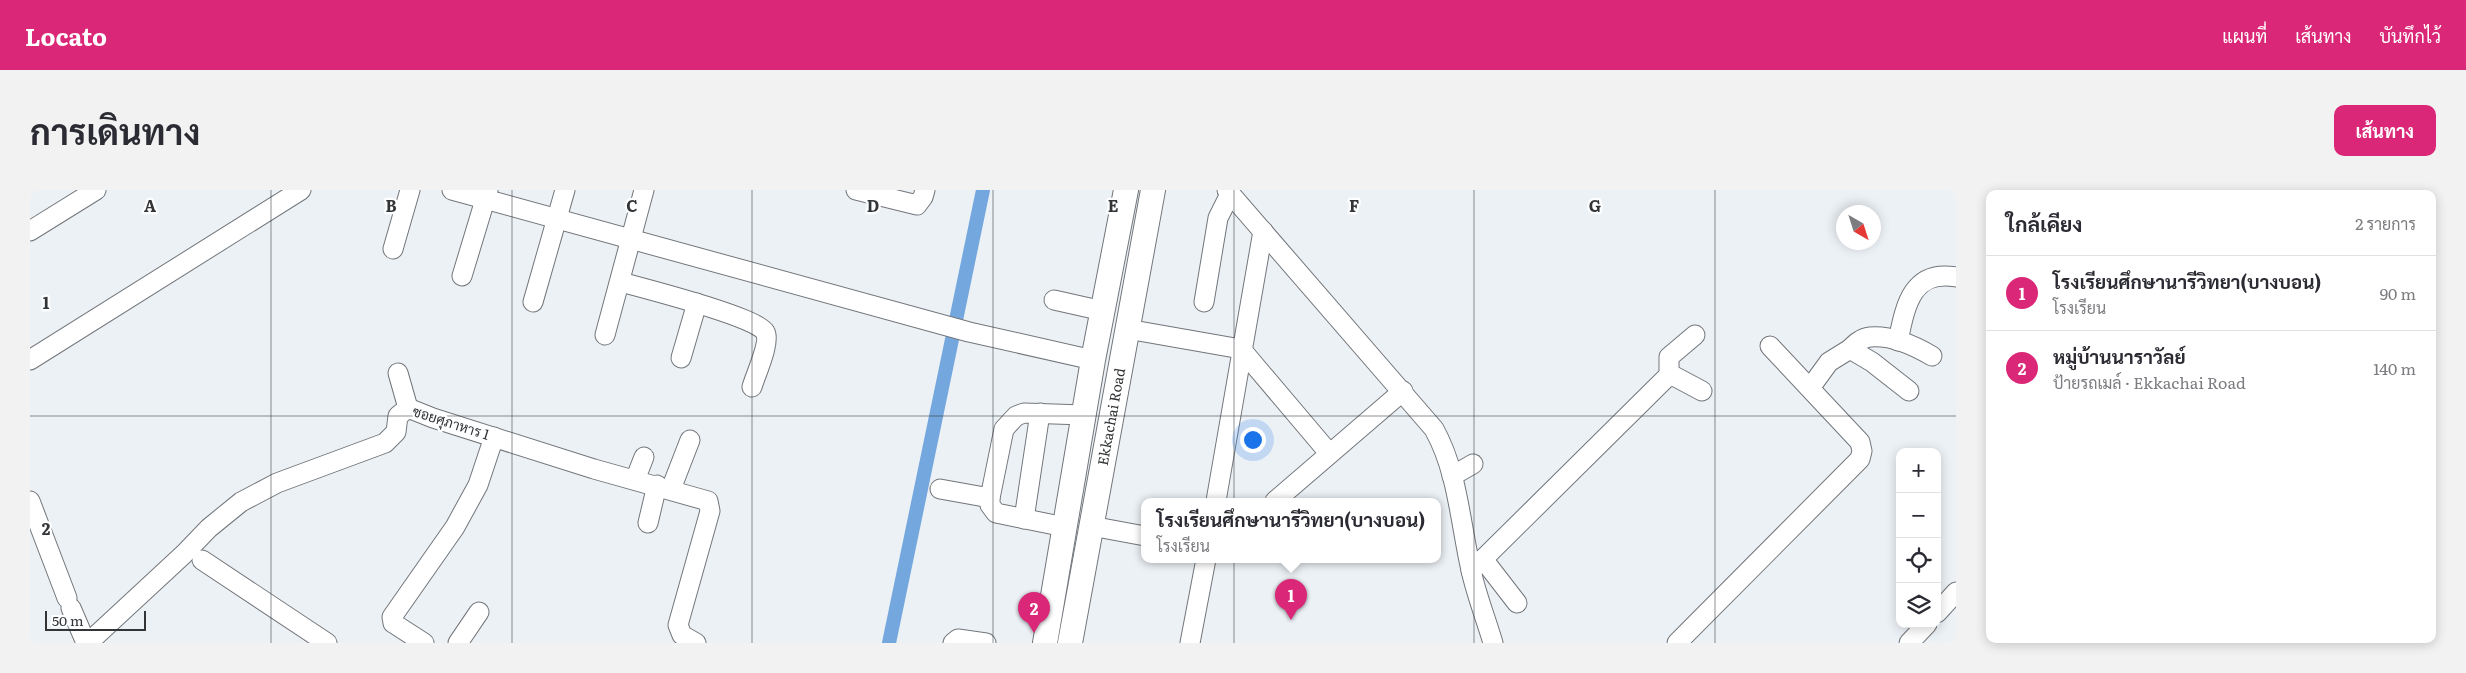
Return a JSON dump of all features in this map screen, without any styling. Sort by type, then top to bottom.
[{"type":"main road","name":"Ekkachai Road","points":[[1045,643],[1093,360],[1125,190]]},
{"type":"main road","name":"Ekkachai Road","points":[[1070,643],[1154,190]]},
{"type":"street","points":[[30,231],[96,190]]},
{"type":"street","points":[[30,360],[301,190]]},
{"type":"street","points":[[393,249],[410,190]]},
{"type":"street","points":[[452,190],[486,195],[630,239],[968,332],[1093,360]]},
{"type":"street","points":[[533,302],[565,190]]},
{"type":"street","points":[[605,335],[621,282],[630,239],[644,190]]},
{"type":"street","points":[[856,190],[917,205],[923,197],[925,190]]},
{"type":"street","points":[[1204,302],[1218,218],[1229,192],[1403,391],[1434,429],[1444,446],[1477,565],[1493,643]]},
{"type":"street","points":[[462,276],[486,195]]},
{"type":"street","points":[[1216,498],[1263,231]]},
{"type":"street","points":[[1898,341],[1905,305],[1918,286],[1942,274],[1956,277]]},
{"type":"street","points":[[621,282],[757,324],[766,332],[767,342],[752,387]]},
{"type":"street","points":[[1054,300],[1103,311]]},
{"type":"street","points":[[681,358],[697,304]]},
{"type":"street","points":[[1127,329],[1241,349],[1329,453]]},
{"type":"street","points":[[1477,565],[1669,376],[1669,357],[1695,335]]},
{"type":"street","points":[[1810,388],[1829,362],[1850,350],[1858,341],[1870,337],[1898,341],[1932,356]]},
{"type":"street","points":[[1677,643],[1860,459],[1862,451],[1860,442],[1770,346]]},
{"type":"street","points":[[1850,350],[1872,362],[1909,391]]},
{"type":"street","points":[[398,373],[408,408]]},
{"type":"street","points":[[1669,376],[1677,377],[1702,391]]},
{"type":"street","points":[[1278,498],[1403,391]]},
{"type":"street","name":"ซอยศุภาหาร 1","points":[[87,643],[184,554],[209,528],[241,502],[277,483],[385,442],[396,432],[398,416],[408,408],[494,437],[635,480],[702,498],[710,506],[678,625],[685,640]]},
{"type":"street","points":[[1065,528],[996,514],[990,505],[990,498],[1004,429],[1016,416],[1024,413],[1084,415]]},
{"type":"street","points":[[1024,519],[1040,413]]},
{"type":"street","points":[[424,643],[393,623],[392,617],[455,527],[478,485],[494,437]]},
{"type":"street","points":[[648,523],[664,487],[690,440]]},
{"type":"street","points":[[635,480],[644,457]]},
{"type":"street","points":[[1452,476],[1473,464]]},
{"type":"street","points":[[940,489],[990,498]]},
{"type":"street","points":[[30,501],[69,603],[87,643]]},
{"type":"street","points":[[1091,526],[1141,535]]},
{"type":"street","points":[[202,560],[327,643]]},
{"type":"street","points":[[1190,643],[1205,563]]},
{"type":"street","points":[[1477,565],[1517,603]]},
{"type":"street","points":[[458,643],[479,612]]},
{"type":"street","points":[[1909,643],[1923,628]]},
{"type":"street","points":[[953,643],[958,639],[986,643]]},
{"type":"waterway","points":[[889,643],[983,190]]},
{"type":"place","name":"โรงเรียนศึกษานารีวิทยา(บางบอน)","points":[[1291,620]]},
{"type":"place","name":"หมู่บ้านนาราวัลย์","points":[[1034,633]]}]
